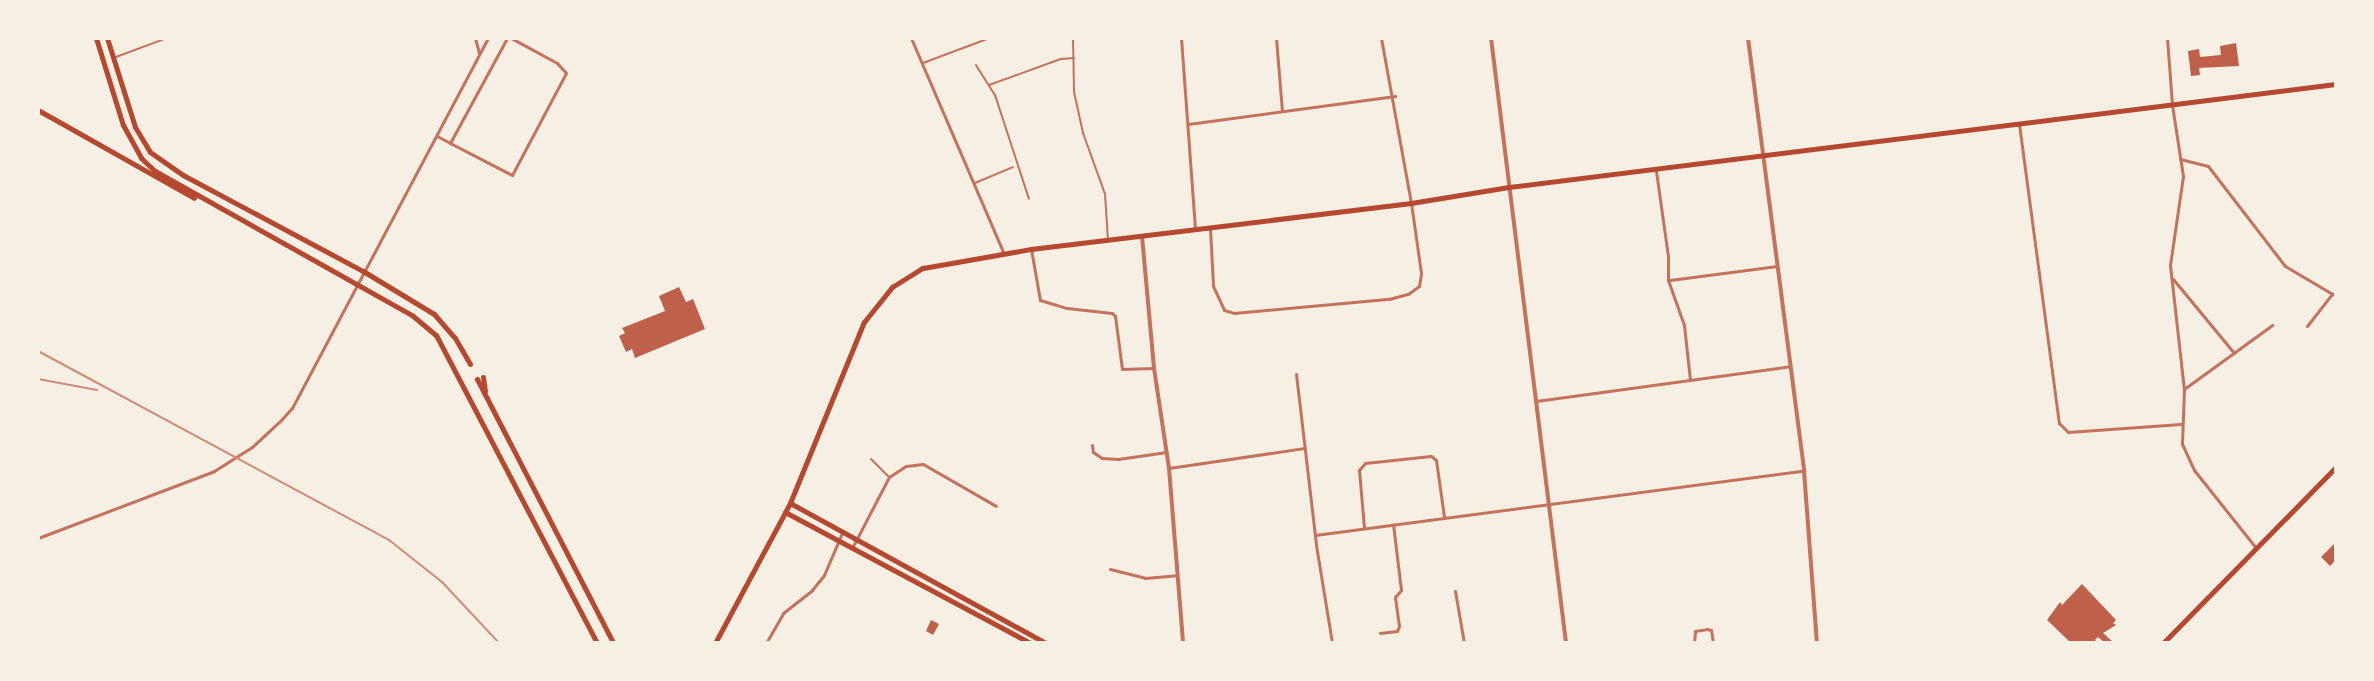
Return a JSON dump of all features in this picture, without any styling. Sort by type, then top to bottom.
[{"type":"main road","points":[[96,38],[123,125],[141,158],[155,171],[413,316],[436,335],[597,643]]},
{"type":"main road","points":[[107,38],[135,127],[145,146],[156,157],[183,175],[363,271],[434,314],[455,338],[470,364]]},
{"type":"main road","points":[[715,643],[790,503],[864,322],[886,292],[909,275],[933,265],[1031,249],[1411,203],[1509,187],[2336,84]]},
{"type":"main road","points":[[38,110],[154,177],[212,205]]},
{"type":"main road","points":[[486,396],[478,379],[613,643]]},
{"type":"main road","points":[[2163,643],[2336,467]]},
{"type":"main road","points":[[790,503],[1046,643]]},
{"type":"main road","points":[[785,512],[1030,643]]},
{"type":"main road","points":[[569,587],[581,581]]},
{"type":"street","points":[[475,38],[479,53]]},
{"type":"street","points":[[38,538],[214,471],[252,447],[292,408],[488,38]]},
{"type":"street","points":[[437,136],[450,143],[512,175],[566,73],[557,63],[509,38],[450,143]]},
{"type":"street","points":[[911,38],[1004,254]]},
{"type":"street","points":[[1181,38],[1195,229]]},
{"type":"street","points":[[1276,38],[1282,111]]},
{"type":"street","points":[[1210,228],[1213,286],[1224,310],[1234,313],[1389,299],[1408,294],[1419,286],[1421,273],[1395,96],[1381,38]]},
{"type":"street","points":[[1491,38],[1566,643]]},
{"type":"street","points":[[1748,38],[1804,471],[1817,643]]},
{"type":"street","points":[[2167,38],[2182,197],[2170,255],[2184,389],[2181,424],[2183,450],[2194,470],[2256,548]]},
{"type":"street","points":[[1188,124],[1395,96]]},
{"type":"street","points":[[2019,124],[2059,423],[2068,432],[2181,424]]},
{"type":"street","points":[[2180,159],[2208,166],[2285,266],[2334,295],[2307,326]]},
{"type":"street","points":[[1656,171],[1667,241],[1668,280],[1684,325],[1690,380]]},
{"type":"street","points":[[1142,236],[1154,368],[1169,468],[1183,643]]},
{"type":"street","points":[[1031,249],[1040,300],[1067,308],[1112,313],[1115,316],[1122,369],[1154,368]]},
{"type":"street","points":[[1668,280],[1777,266]]},
{"type":"street","points":[[2172,277],[2218,329],[2234,353]]},
{"type":"street","points":[[2184,389],[2272,325]]},
{"type":"street","points":[[1536,401],[1790,366]]},
{"type":"street","points":[[1296,374],[1315,535],[1332,643]]},
{"type":"street","points":[[1092,445],[1093,452],[1110,459],[1167,452]]},
{"type":"street","points":[[1169,468],[1304,448]]},
{"type":"street","points":[[1364,529],[1359,470],[1365,463],[1431,456],[1436,464],[1444,517]]},
{"type":"street","points":[[852,548],[889,477],[906,466],[923,464],[996,506]]},
{"type":"street","points":[[1315,535],[1804,471]]},
{"type":"street","points":[[1380,633],[1397,631],[1399,626],[1395,597],[1401,590],[1393,524]]},
{"type":"street","points":[[766,643],[783,613],[816,586],[842,533]]},
{"type":"street","points":[[1110,569],[1145,578],[1177,575]]},
{"type":"street","points":[[1455,591],[1464,643]]},
{"type":"street","points":[[1694,643],[1695,631],[1707,629],[1711,630],[1713,643]]},
{"type":"lane","points":[[113,58],[167,38]]},
{"type":"lane","points":[[922,63],[990,38]]},
{"type":"lane","points":[[1073,38],[1076,100],[1105,194],[1108,240]]},
{"type":"lane","points":[[988,85],[1061,59],[1074,58]]},
{"type":"lane","points":[[976,65],[995,95],[1016,167],[1029,199]]},
{"type":"lane","points":[[974,184],[1016,167]]},
{"type":"lane","points":[[871,459],[889,477]]},
{"type":"building","points":[[2236,43],[2239,66],[2199,68],[2200,75],[2191,76],[2188,51],[2199,49],[2200,57],[2221,55],[2220,46]]},
{"type":"building","points":[[679,287],[686,302],[693,299],[705,329],[635,358],[632,349],[626,352],[619,336],[625,333],[622,328],[665,311],[659,296]]},
{"type":"building","points":[[2336,542],[2336,560],[2330,566],[2321,557]]},
{"type":"building","points":[[2082,584],[2116,620],[2113,623],[2116,625],[2103,633],[2114,643],[2105,643],[2098,637],[2095,640],[2098,643],[2071,643],[2047,620],[2060,602],[2062,605]]},
{"type":"building","points":[[931,620],[939,624],[933,635],[926,631]]},
{"type":"railway","points":[[38,351],[389,540],[442,582],[499,643]]},
{"type":"railway","points":[[38,379],[97,390]]}]
